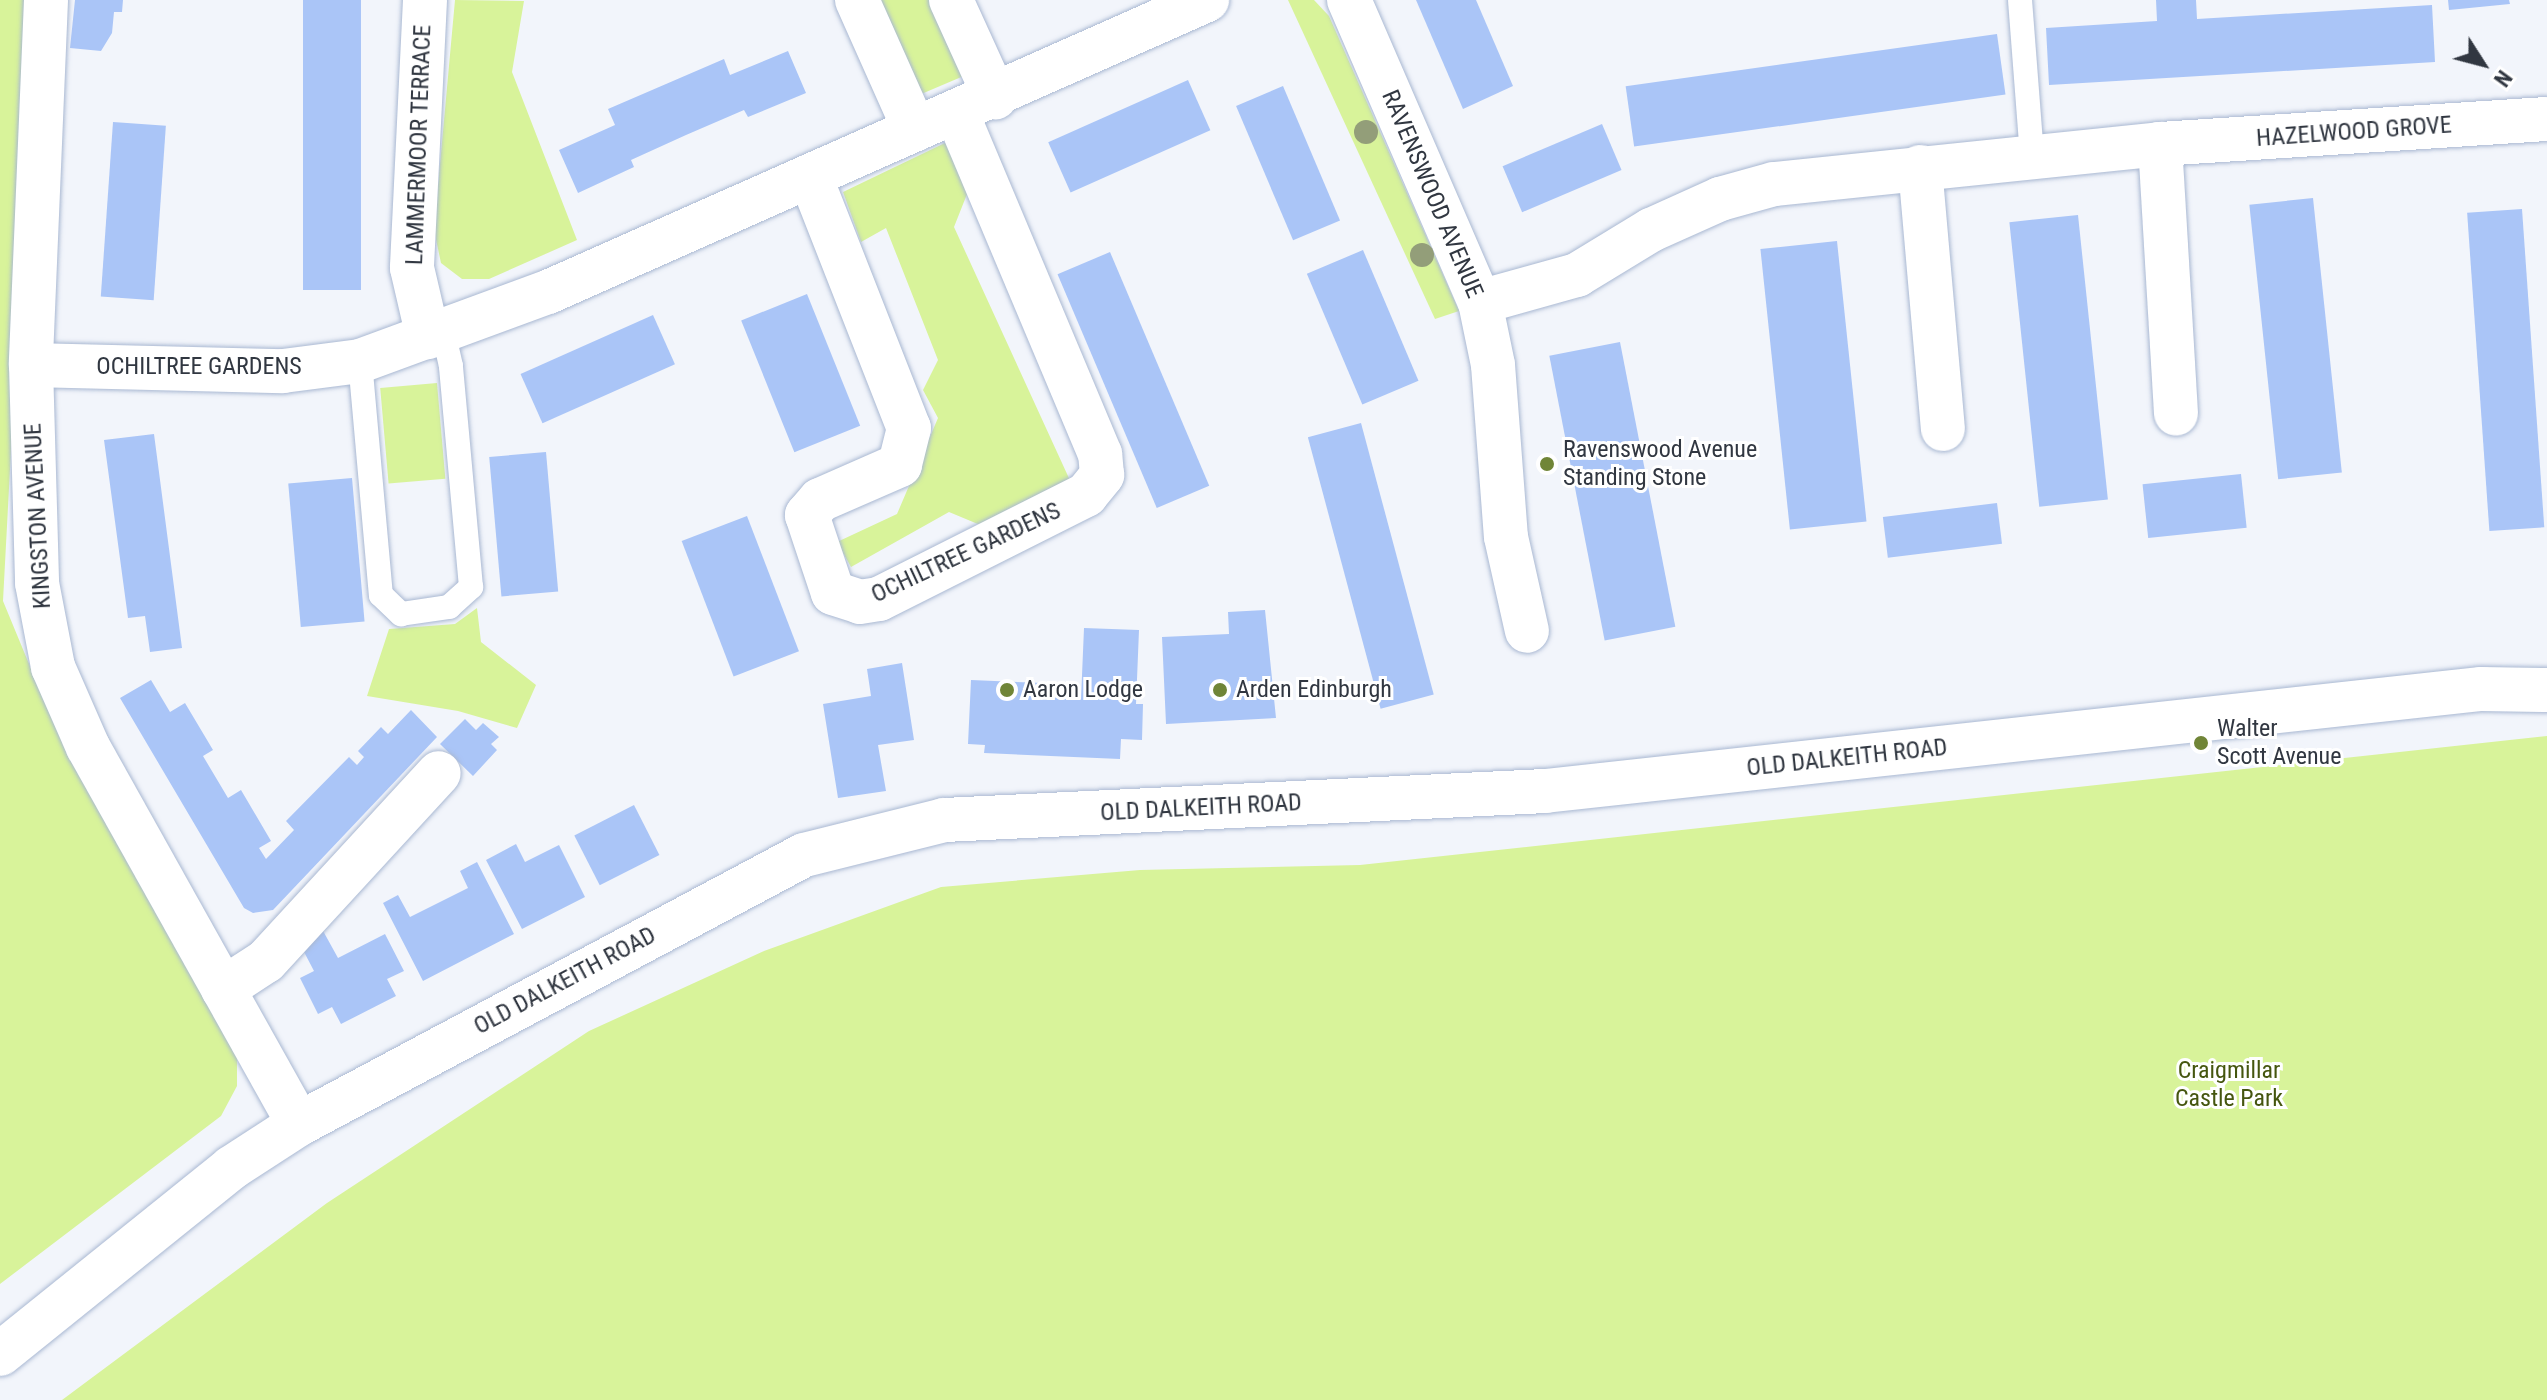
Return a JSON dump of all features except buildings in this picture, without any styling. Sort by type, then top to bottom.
[{"type":"street","name":"KINGSTON AVENUE","points":[[46,0],[31,365],[37,583],[53,667],[88,747],[299,1124]]},
{"type":"street","name":"LAMMERMOOR TERRACE","points":[[425,0],[412,268],[436,334]]},
{"type":"street","points":[[857,0],[915,130]]},
{"type":"street","name":"OCHILTREE GARDENS","points":[[810,176],[909,428],[900,465],[820,500],[807,515],[833,593],[860,602],[879,599],[1086,495],[1102,475],[1100,454],[976,105],[951,0]]},
{"type":"street","name":"OCHILTREE GARDENS","points":[[31,365],[283,371],[360,361],[548,292],[976,105],[1207,0]]},
{"type":"street","name":"RAVENSWOOD AVENUE","points":[[1349,0],[1480,302],[1493,365],[1506,537],[1527,631]]},
{"type":"street","name":"HAZELWOOD GROVE","points":[[1480,302],[1577,275],[1651,230],[1720,199],[1774,184],[2160,144],[2547,119]]},
{"type":"street","points":[[2160,144],[2176,414]]},
{"type":"street","points":[[1920,167],[1943,429]]},
{"type":"street","name":"OLD DALKEITH ROAD","points":[[0,1354],[231,1168],[299,1124],[804,855],[944,820],[1545,791],[2481,689],[2547,690]]},
{"type":"street","points":[[223,989],[266,961],[439,773]]},
{"type":"lane","points":[[2020,0],[2032,155]]},
{"type":"lane","points":[[360,361],[381,595],[401,614],[449,607],[471,587],[451,366],[436,334]]},
{"type":"green space","points":[[0,0],[35,0],[3,601],[34,676],[237,1054],[237,1086],[221,1116],[0,1284]]},
{"type":"green space","points":[[455,0],[524,1],[512,72],[577,240],[489,279],[462,279],[441,263],[434,230]]},
{"type":"green space","points":[[871,0],[939,0],[966,75],[919,95]]},
{"type":"green space","points":[[1288,0],[1314,0],[1329,16],[1459,311],[1435,319]]},
{"type":"green space","points":[[949,141],[971,184],[954,227],[1073,487],[985,527],[949,512],[851,567],[837,542],[897,514],[938,418],[923,390],[938,360],[886,228],[861,242],[843,192]]},
{"type":"green space","points":[[437,383],[445,479],[389,484],[380,388]]},
{"type":"green space","points":[[477,608],[481,642],[536,685],[517,728],[458,711],[367,696],[389,629],[455,624]]},
{"type":"green space","name":"Craigmillar Castle Park","points":[[2547,736],[2547,1400],[62,1400],[327,1203],[589,1031],[764,951],[941,887],[1140,870],[1360,865]]},
{"type":"place","name":"Ravenswood Avenue Standing Stone","points":[[1547,464]]},
{"type":"place","name":"Aaron Lodge","points":[[1007,690]]},
{"type":"place","name":"Arden Edinburgh","points":[[1220,690]]},
{"type":"place","name":"Walter Scott Avenue","points":[[2201,743]]}]
